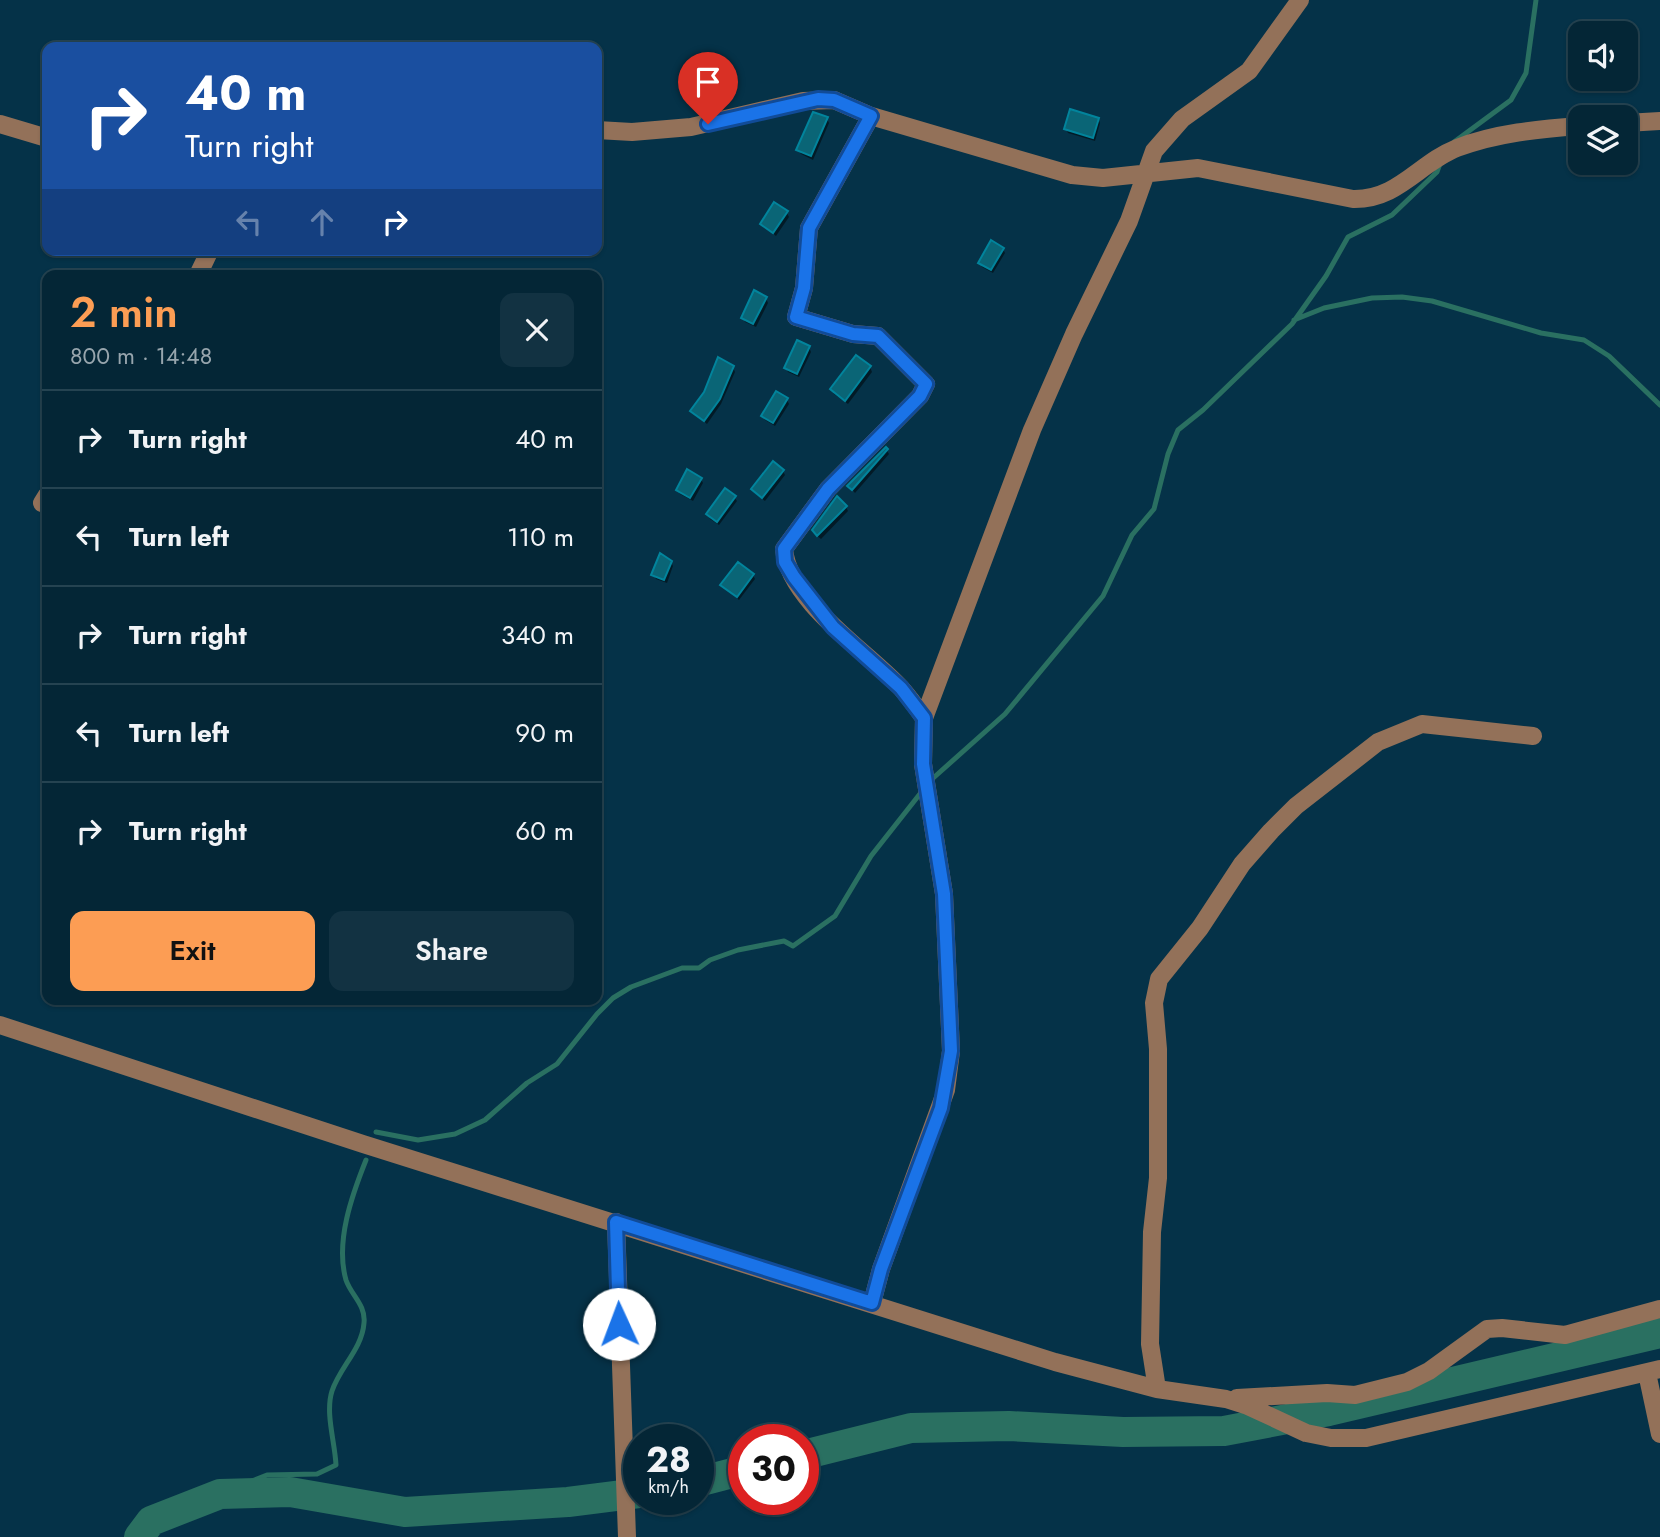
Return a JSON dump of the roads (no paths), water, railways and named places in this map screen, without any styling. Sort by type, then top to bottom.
[{"type":"street","points":[[872,1303],[881,1269],[946,1090],[951,1051],[944,894],[923,764],[924,718],[1032,430],[1074,334],[1129,221],[1144,174],[1166,135],[1182,119],[1249,71],[1300,0]]},
{"type":"street","points":[[602,130],[632,132],[691,127],[818,99],[834,100],[871,116],[976,145],[1047,170],[1103,178],[1198,169],[1353,199],[1371,200],[1390,193],[1434,159],[1458,148],[1505,135],[1568,127]]},
{"type":"street","points":[[871,116],[809,228],[804,288],[796,317],[853,334],[878,336],[926,384],[920,396],[828,489],[784,549],[785,562],[833,627],[901,688],[924,718]]},
{"type":"street","points":[[1638,122],[1660,121]]},
{"type":"street","points":[[0,124],[42,137]]},
{"type":"street","points":[[1157,1389],[1150,1344],[1152,1232],[1158,1178],[1158,1049],[1154,1003],[1159,979],[1200,928],[1242,864],[1271,831],[1296,806],[1378,742],[1422,724],[1447,724],[1533,736]]},
{"type":"street","points":[[0,1026],[363,1144],[1055,1362],[1157,1389],[1226,1399],[1327,1393],[1355,1395],[1407,1382],[1429,1371],[1487,1329],[1502,1328],[1564,1335],[1660,1309]]},
{"type":"street","points":[[616,1222],[626,1529]]},
{"type":"street","points":[[1226,1399],[1306,1433],[1331,1438],[1366,1438],[1653,1371],[1660,1434]]},
{"type":"waterway","points":[[1454,142],[1511,100],[1526,73],[1536,0]]},
{"type":"waterway","points":[[931,780],[1005,714],[1103,596],[1132,535],[1154,509],[1168,454],[1178,430],[1203,410],[1292,324],[1326,276],[1348,237],[1392,215],[1437,172],[1441,161]]},
{"type":"waterway","points":[[1294,320],[1324,308],[1372,298],[1402,297],[1432,301],[1541,333],[1584,340],[1609,356],[1660,405]]},
{"type":"waterway","points":[[376,1132],[418,1140],[455,1134],[485,1120],[527,1083],[557,1064],[597,1014],[613,998],[631,987],[682,968],[699,968],[710,960],[738,950],[784,941],[793,946],[835,916],[871,856],[923,790]]},
{"type":"waterway","points":[[220,1494],[267,1475],[317,1474],[336,1465],[330,1400],[336,1382],[359,1341],[364,1323],[361,1305],[346,1280],[343,1265],[344,1235],[355,1188],[366,1160]]},
{"type":"waterway","points":[[819,1451],[911,1428],[1009,1426],[1123,1432],[1224,1431],[1329,1411],[1660,1333]]},
{"type":"waterway","points":[[714,1478],[728,1474]]},
{"type":"waterway","points":[[139,1537],[151,1521],[220,1494],[290,1492],[405,1512],[568,1502],[623,1495]]}]
